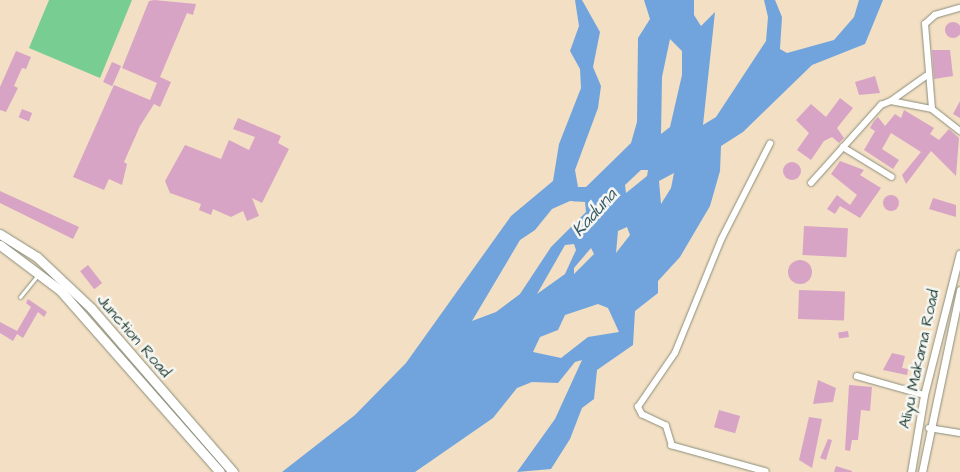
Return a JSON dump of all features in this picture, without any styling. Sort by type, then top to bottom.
[{"type":"main road","name":"Junction Road","points":[[0,234],[37,257],[85,302],[233,472]]},
{"type":"main road","name":"Junction Road","points":[[0,245],[40,274],[84,317],[219,471]]},
{"type":"street","points":[[932,109],[926,76],[925,24],[935,15],[960,8]]},
{"type":"street","points":[[811,183],[880,105],[891,101],[926,76]]},
{"type":"street","points":[[891,101],[932,109],[960,131]]},
{"type":"street","points":[[766,472],[672,446],[666,426],[642,415],[638,407],[675,353],[721,240],[770,144]]},
{"type":"street","points":[[843,147],[892,177]]},
{"type":"street","name":"Aliyu Makama Road","points":[[911,471],[924,395],[960,253]]},
{"type":"street","name":"Aliyu Makama Road","points":[[920,472],[960,290]]},
{"type":"street","points":[[858,376],[924,395]]},
{"type":"street","points":[[929,428],[960,433]]},
{"type":"street","points":[[911,471],[920,472]]},
{"type":"lane","points":[[20,297],[40,274]]},
{"type":"green space","points":[[49,0],[132,0],[100,78],[29,48]]},
{"type":"water","name":"Kaduna","points":[[575,0],[582,0],[600,32],[593,67],[601,86],[598,108],[575,170],[578,187],[586,187],[631,143],[637,122],[638,38],[650,19],[644,0],[694,0],[694,15],[701,26],[715,12],[703,125],[716,117],[766,41],[768,17],[764,0],[775,0],[782,17],[780,49],[787,53],[834,40],[854,17],[859,0],[883,0],[865,44],[812,65],[743,132],[721,146],[720,171],[710,206],[680,257],[658,281],[658,293],[635,311],[633,345],[597,370],[594,399],[582,408],[570,439],[551,469],[517,472],[555,419],[582,360],[575,362],[558,383],[532,382],[517,388],[493,418],[415,472],[282,472],[355,415],[406,363],[511,216],[553,181],[559,144],[581,88],[580,69],[570,51],[579,26]],"holes":[[[670,39],[682,51],[682,75],[670,127],[661,134],[662,77]],[[641,170],[648,170],[647,176],[626,193],[625,185]],[[674,173],[671,188],[661,204],[659,181]],[[570,201],[585,202],[586,212],[551,247],[520,294],[496,312],[472,321],[520,240],[535,230],[552,209]],[[627,227],[630,235],[616,253],[618,231]],[[574,244],[576,250],[565,274],[537,294],[565,245]],[[591,248],[594,254],[574,274],[574,268]],[[598,304],[608,308],[619,332],[588,337],[561,358],[533,352],[540,337],[558,330],[565,315]]]},
{"type":"building","points":[[149,1],[196,4],[193,15],[187,13],[160,77],[171,82],[160,107],[154,104],[140,126],[124,162],[127,164],[122,185],[109,179],[104,190],[73,177],[114,85],[150,100],[157,83],[122,68]]},
{"type":"building","points":[[953,22],[959,24],[961,30],[959,36],[953,38],[947,36],[945,30],[947,24]]},
{"type":"building","points":[[932,50],[950,50],[953,76],[934,79]]},
{"type":"building","points":[[16,51],[31,57],[26,69],[22,68],[14,86],[18,88],[6,112],[0,110],[0,87]]},
{"type":"building","points":[[112,62],[121,66],[112,86],[103,82]]},
{"type":"building","points":[[875,76],[880,93],[859,95],[855,82]]},
{"type":"building","points":[[840,98],[853,108],[837,128],[844,138],[839,143],[832,137],[824,141],[811,160],[797,150],[809,133],[796,120],[811,104],[826,117]]},
{"type":"building","points":[[960,101],[960,118],[953,114]]},
{"type":"building","points":[[22,109],[32,113],[29,121],[19,117]]},
{"type":"building","points":[[904,110],[934,128],[930,134],[939,140],[949,129],[959,138],[956,176],[931,151],[906,184],[902,175],[921,152],[891,133],[882,149],[899,160],[893,169],[864,150],[875,131],[870,128],[878,117],[885,126],[895,114],[901,118]]},
{"type":"building","points":[[238,118],[281,136],[278,143],[289,149],[262,203],[252,198],[259,216],[247,221],[243,211],[231,217],[213,209],[211,215],[199,210],[201,204],[170,193],[165,181],[185,145],[221,159],[229,140],[249,150],[255,137],[233,129]]},
{"type":"building","points":[[840,161],[864,170],[860,175],[881,188],[860,218],[840,206],[835,214],[827,209],[837,195],[850,205],[857,195],[831,174]]},
{"type":"building","points":[[788,162],[796,162],[801,167],[799,178],[788,180],[783,175],[783,167]]},
{"type":"building","points":[[0,191],[79,227],[73,239],[0,203]]},
{"type":"building","points":[[891,195],[899,203],[891,211],[883,203]]},
{"type":"building","points":[[933,198],[956,205],[956,217],[929,209]]},
{"type":"building","points":[[804,226],[848,228],[846,257],[802,255]]},
{"type":"building","points":[[800,260],[809,263],[812,272],[809,281],[800,284],[791,281],[788,272],[791,263]]},
{"type":"building","points":[[88,265],[102,283],[94,289],[80,271]]},
{"type":"building","points":[[799,290],[845,292],[844,321],[798,319]]},
{"type":"building","points":[[28,299],[47,312],[44,317],[38,312],[23,338],[17,334],[13,341],[0,333],[0,322],[17,331],[31,307],[26,303]]},
{"type":"building","points":[[848,331],[849,337],[839,338],[838,333]]},
{"type":"building","points":[[892,353],[905,356],[902,368],[908,369],[907,375],[883,370]]},
{"type":"building","points":[[818,380],[836,388],[833,402],[813,404]]},
{"type":"building","points":[[849,385],[872,387],[870,411],[861,410],[858,440],[852,440],[850,451],[845,450]]},
{"type":"building","points":[[719,410],[740,416],[735,433],[714,427]]},
{"type":"building","points":[[809,417],[822,419],[812,468],[799,460]]},
{"type":"building","points":[[828,439],[832,440],[826,460],[820,458]]},
{"type":"building","points":[[836,466],[852,471],[852,472],[834,472]]}]
